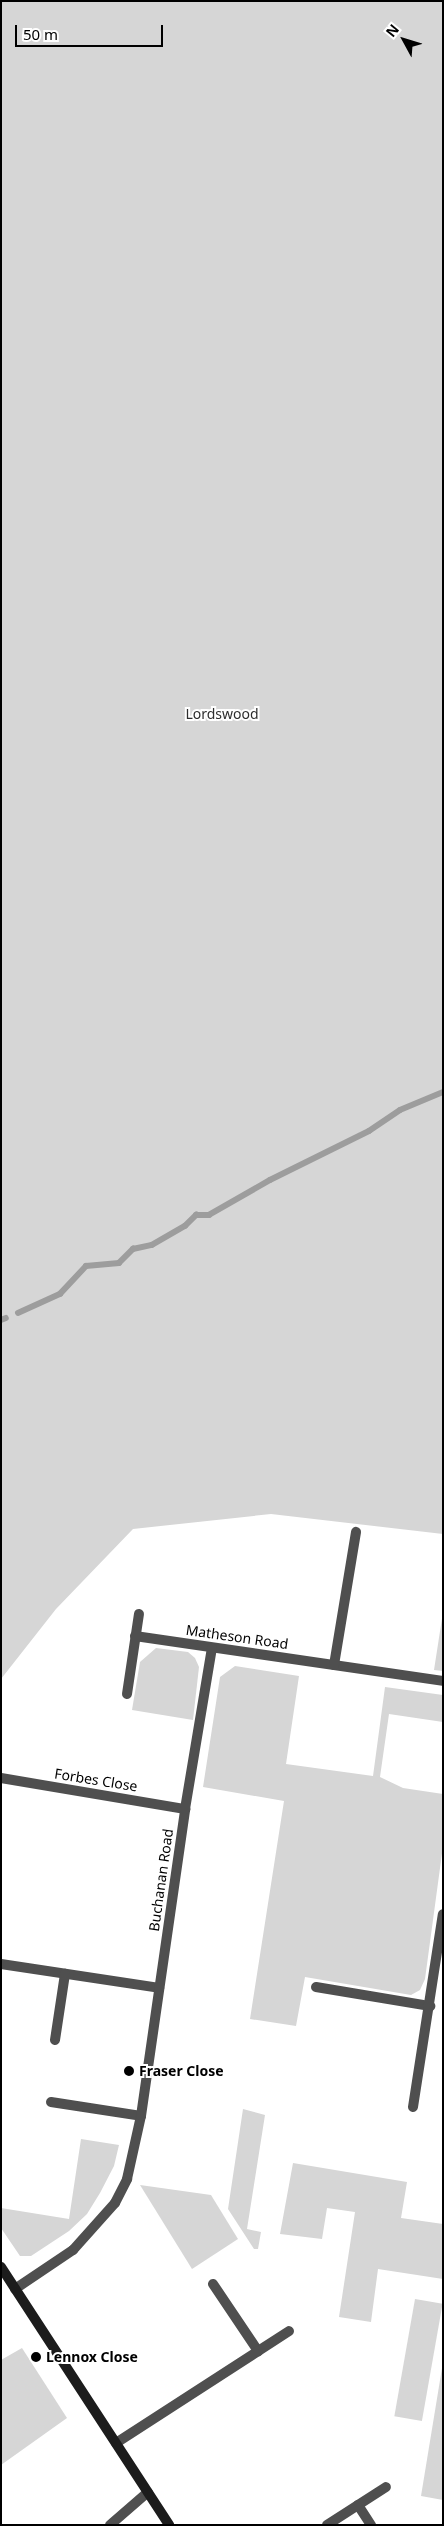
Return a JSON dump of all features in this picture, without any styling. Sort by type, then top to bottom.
[{"type":"street","points":[[334,1665],[356,1532]]},
{"type":"street","points":[[127,1694],[139,1614]]},
{"type":"street","name":"Matheson Road","points":[[136,1636],[443,1681]]},
{"type":"street","name":"Buchanan Road","points":[[15,2290],[73,2250],[115,2203],[127,2179],[141,2116],[185,1809],[212,1648]]},
{"type":"street","name":"Forbes Close","points":[[1,1778],[185,1809]]},
{"type":"street","points":[[413,2107],[440,1959],[443,1914]]},
{"type":"street","points":[[1,1964],[159,1988]]},
{"type":"street","points":[[54,2040],[65,1974]]},
{"type":"street","points":[[316,1987],[430,2006]]},
{"type":"street","points":[[51,2102],[141,2116]]},
{"type":"street","points":[[1,2267],[169,2525]]},
{"type":"street","points":[[213,2284],[258,2351]]},
{"type":"street","points":[[116,2443],[289,2331]]},
{"type":"street","points":[[328,2525],[386,2487]]},
{"type":"street","points":[[110,2525],[148,2492]]},
{"type":"street","points":[[358,2505],[371,2525]]},
{"type":"green space","name":"Lordswood","points":[[1,1],[443,1],[443,1534],[271,1514],[133,1529],[56,1609],[1,1679]]},
{"type":"green space","points":[[443,1612],[443,1671],[434,1670]]},
{"type":"green space","points":[[156,1648],[188,1652],[195,1658],[199,1667],[193,1720],[132,1710],[140,1662]]},
{"type":"green space","points":[[235,1666],[299,1676],[286,1764],[373,1776],[385,1687],[443,1695],[443,1722],[389,1714],[380,1777],[403,1788],[443,1794],[443,1846],[425,1979],[420,1990],[411,1995],[305,1977],[296,2026],[250,2019],[284,1801],[203,1787],[220,1677]]},
{"type":"green space","points":[[243,2109],[265,2115],[247,2229],[261,2232],[258,2249],[254,2249],[228,2209]]},
{"type":"green space","points":[[81,2139],[119,2145],[114,2166],[100,2193],[87,2214],[69,2231],[31,2256],[20,2256],[1,2228],[1,2208],[69,2219]]},
{"type":"green space","points":[[293,2163],[407,2182],[401,2218],[443,2224],[443,2279],[378,2269],[371,2322],[339,2317],[355,2212],[327,2208],[322,2239],[280,2234]]},
{"type":"green space","points":[[140,2185],[211,2195],[238,2239],[192,2269]]},
{"type":"green space","points":[[415,2299],[443,2304],[422,2421],[394,2416]]},
{"type":"green space","points":[[22,2348],[67,2418],[1,2465],[1,2360]]},
{"type":"green space","points":[[443,2362],[443,2500],[421,2496]]},
{"type":"waterway","points":[[18,1313],[60,1294],[86,1266],[119,1263],[133,1249],[152,1245],[185,1226],[196,1215],[209,1215],[270,1180],[369,1131],[400,1110],[443,1092]]},
{"type":"waterway","points":[[1,1320],[6,1318]]},
{"type":"place","name":"Fraser Close","points":[[129,2071]]},
{"type":"place","name":"Lennox Close","points":[[36,2357]]}]
